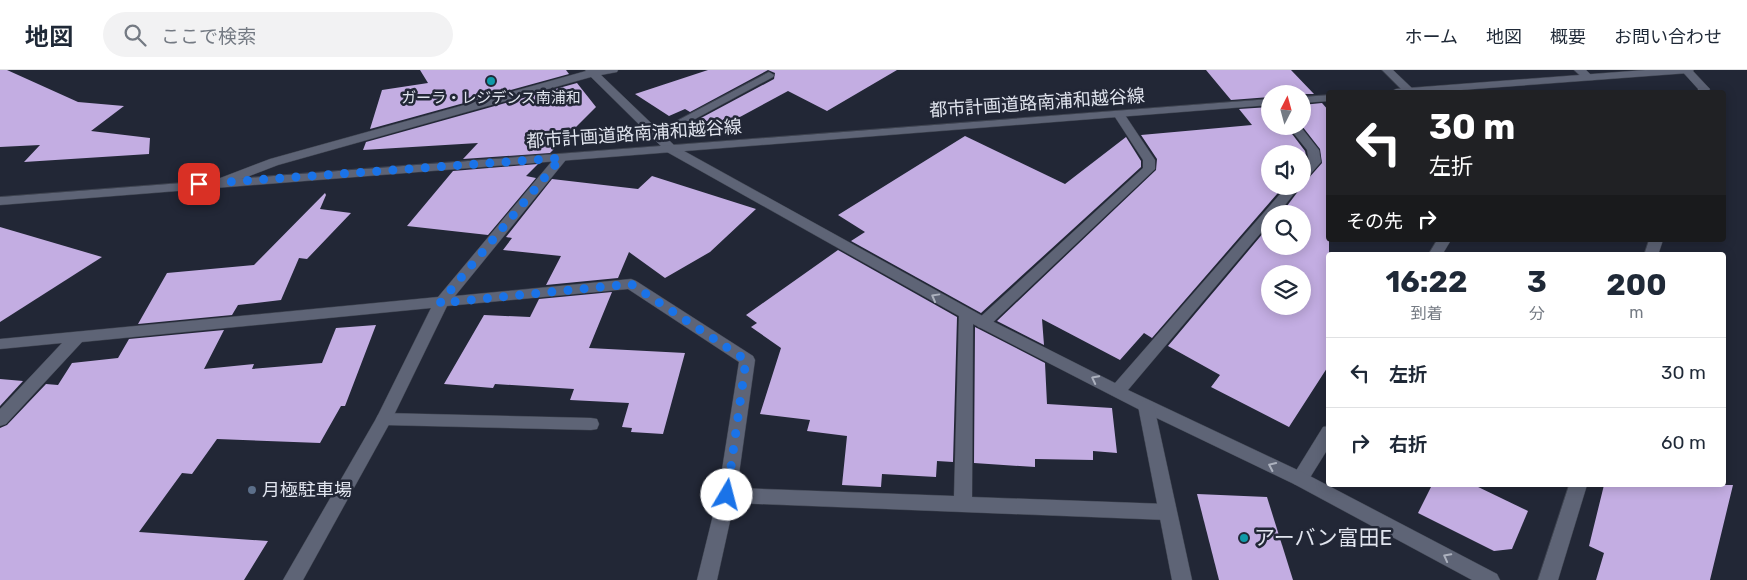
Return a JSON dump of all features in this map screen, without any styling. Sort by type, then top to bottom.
[{"type":"street","points":[[219,183],[274,162],[591,72],[613,70]]},
{"type":"street","points":[[1387,70],[1408,90]]},
{"type":"street","points":[[1579,70],[1589,78]]},
{"type":"street","points":[[1453,90],[1687,70],[1704,90]]},
{"type":"street","points":[[591,72],[671,149],[983,323],[1146,406],[1300,479],[1490,580]]},
{"type":"street","points":[[656,134],[769,75]]},
{"type":"street","points":[[1311,99],[1326,98]]},
{"type":"street","name":"都市計画道路南浦和越谷線","points":[[0,201],[1261,103]]},
{"type":"street","points":[[983,323],[1149,169],[1149,160],[1119,114]]},
{"type":"street","points":[[1302,135],[1310,145]]},
{"type":"street","points":[[1311,146],[1314,150],[1315,162],[1311,166]]},
{"type":"street","points":[[293,580],[384,420],[440,303],[561,158]]},
{"type":"street","points":[[1278,205],[1286,195]]},
{"type":"street","points":[[1118,391],[1261,224]]},
{"type":"street","points":[[0,344],[631,284],[746,360],[727,495],[707,580]]},
{"type":"street","points":[[963,503],[966,314]]},
{"type":"street","points":[[0,420],[76,337]]},
{"type":"street","points":[[1146,406],[1182,580]]},
{"type":"street","points":[[384,420],[591,424]]},
{"type":"street","points":[[1300,479],[1326,437]]},
{"type":"street","points":[[1548,580],[1577,487]]},
{"type":"street","points":[[727,495],[1167,512]]},
{"type":"building","points":[[0,70],[7,70],[78,102],[124,106],[91,131],[150,138],[149,154],[24,162],[40,145],[0,147]]},
{"type":"building","points":[[420,70],[566,70],[569,74],[370,129],[382,90],[428,83]]},
{"type":"building","points":[[708,70],[768,70],[690,112],[685,109],[669,116],[635,94]]},
{"type":"building","points":[[768,70],[897,70],[827,111],[788,91],[727,124],[719,120],[712,124],[701,118],[774,79],[775,73]]},
{"type":"building","points":[[1206,70],[1291,70],[1305,85],[1261,85],[1261,98],[1231,100]]},
{"type":"building","points":[[577,83],[596,107],[550,153],[463,159],[478,143],[363,150],[366,142]]},
{"type":"building","points":[[1322,103],[1326,108],[1326,242],[1329,242],[1329,252],[1326,252],[1326,370],[1289,427],[1211,387],[1220,375],[1168,346],[1261,236],[1261,255],[1311,255],[1311,205],[1288,205],[1295,195],[1311,195],[1311,175],[1322,163],[1320,149],[1309,135],[1311,135],[1311,104]]},
{"type":"building","points":[[1261,108],[1261,135],[1293,135],[1300,145],[1261,145],[1261,195],[1276,195],[1268,205],[1261,205],[1261,212],[1152,338],[1144,333],[1120,360],[1042,319],[1044,345],[997,321],[1156,170],[1157,159],[1141,135],[1252,125],[1239,109]]},
{"type":"building","points":[[965,136],[1065,184],[1126,137],[1141,161],[1141,167],[981,313],[851,241],[865,232],[838,215]]},
{"type":"building","points":[[538,164],[526,176],[536,178],[488,235],[407,226],[453,171]]},
{"type":"building","points":[[652,176],[756,209],[710,252],[665,278],[629,252],[618,278],[546,285],[561,256],[503,250],[512,238],[506,237],[552,179],[638,189]]},
{"type":"building","points":[[325,193],[326,195],[320,209],[351,213],[307,259],[299,258],[281,300],[238,305],[232,315],[138,324],[167,273],[254,265]]},
{"type":"building","points":[[0,227],[102,257],[0,322]]},
{"type":"building","points":[[838,250],[957,317],[953,462],[937,461],[936,477],[882,474],[881,487],[842,485],[847,436],[807,431],[810,420],[760,414],[781,348],[751,327],[757,323],[746,315]]},
{"type":"building","points":[[612,292],[589,348],[685,353],[663,434],[631,432],[632,428],[622,427],[629,403],[570,400],[574,389],[495,384],[493,388],[444,384],[484,315],[530,317],[539,299]]},
{"type":"building","points":[[376,325],[345,406],[341,406],[320,443],[217,439],[192,474],[182,473],[139,532],[268,541],[244,580],[0,580],[0,428],[7,425],[46,384],[58,385],[72,363],[118,358],[129,339],[224,330],[204,369],[254,364],[252,369],[322,363],[336,328]]},
{"type":"building","points":[[975,327],[1045,363],[1047,404],[1112,408],[1117,453],[1093,451],[1093,460],[1035,459],[1035,467],[974,463]]},
{"type":"building","points":[[0,379],[23,381],[0,406]]},
{"type":"building","points":[[1726,485],[1733,485],[1710,580],[1596,580],[1604,553],[1589,546],[1604,487],[1726,487]]},
{"type":"building","points":[[1431,487],[1478,487],[1528,511],[1512,549],[1494,551],[1418,513]]},
{"type":"building","name":"アーバン富田E","points":[[1197,494],[1267,497],[1293,580],[1219,580]]},
{"type":"place","name":"ガーラ・レジデンス南浦和","points":[[491,81]]},
{"type":"place","name":"月極駐車場","points":[[252,490]]},
{"type":"place","name":"アーバン富田E","points":[[1244,538]]},
{"type":"route","points":[[199,184],[561,158],[440,303],[631,284],[746,360],[727,495]]}]
